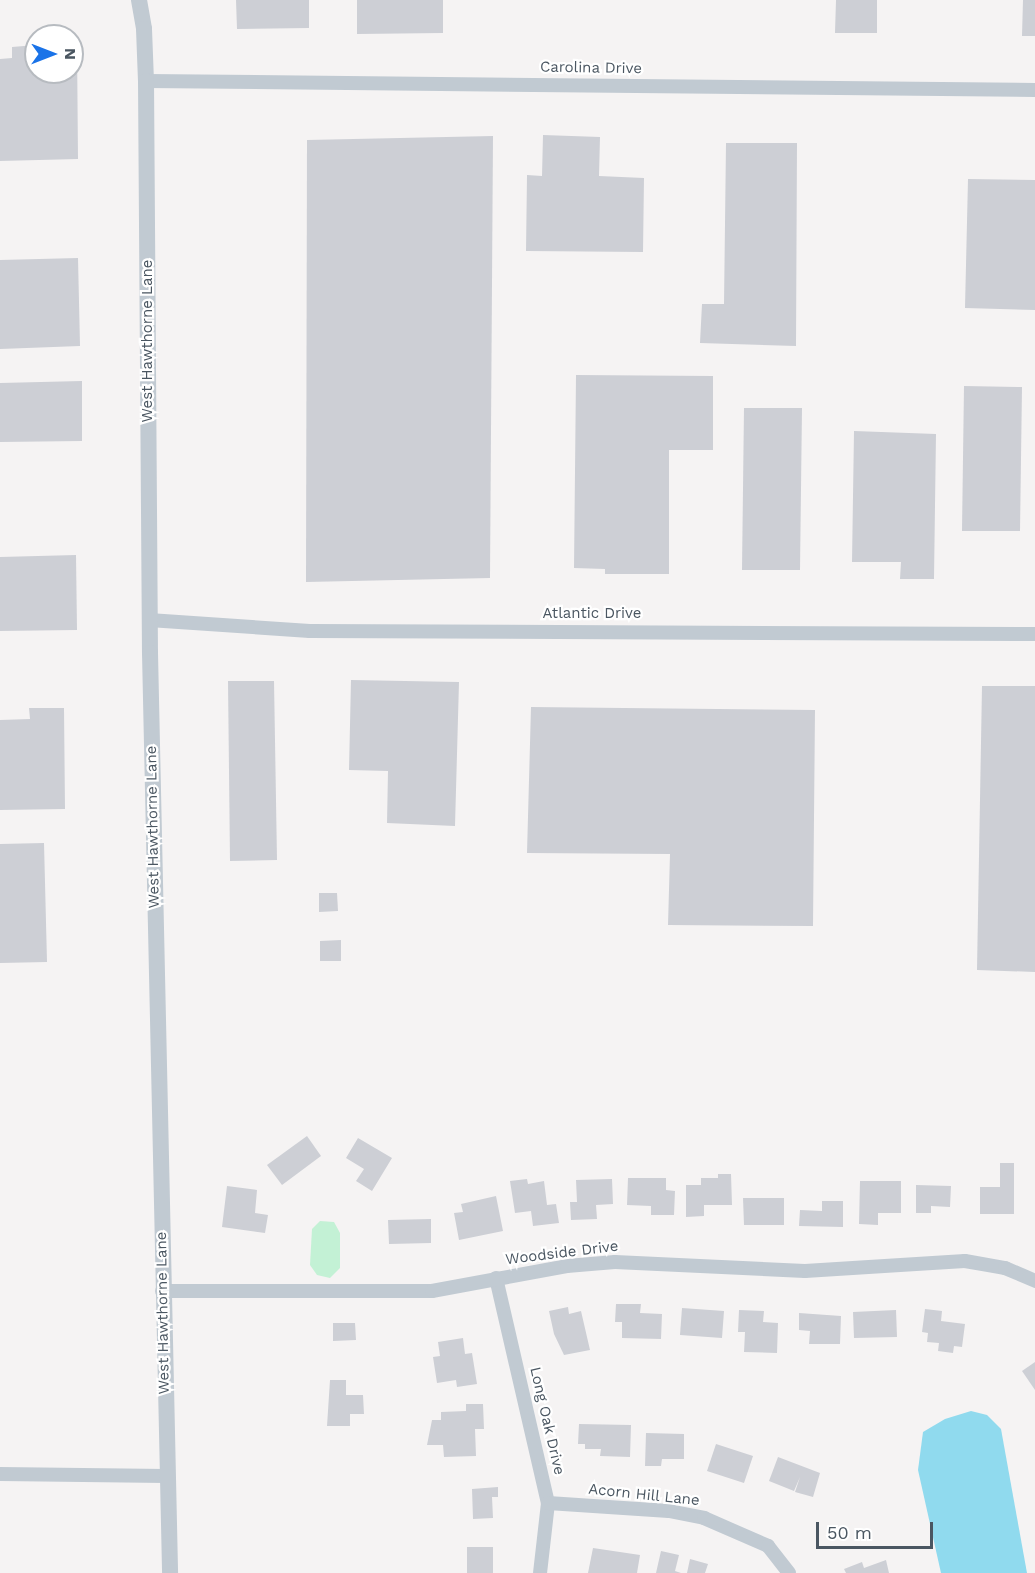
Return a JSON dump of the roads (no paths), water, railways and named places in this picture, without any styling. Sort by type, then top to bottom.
[{"type":"street","points":[[139,0],[144,29]]},
{"type":"street","points":[[144,29],[149,0]]},
{"type":"street","name":"West Hawthorne Lane","points":[[144,29],[149,620],[166,1476],[170,1573]]},
{"type":"street","name":"Carolina Drive","points":[[146,81],[1035,90]]},
{"type":"street","name":"Atlantic Drive","points":[[149,620],[310,631],[1035,634]]},
{"type":"street","name":"Woodside Drive","points":[[162,1290],[403,1293],[432,1291],[496,1278],[615,1262],[805,1271],[965,1261],[1005,1268],[1035,1281]]},
{"type":"street","name":"Long Oak Drive","points":[[496,1278],[548,1503],[540,1573]]},
{"type":"street","points":[[0,1474],[166,1476]]},
{"type":"street","name":"Acorn Hill Lane","points":[[548,1503],[669,1511],[704,1518],[768,1546],[789,1573]]},
{"type":"water","points":[[971,1411],[987,1415],[1001,1429],[1027,1573],[941,1573],[918,1470],[923,1432],[945,1419]]}]
